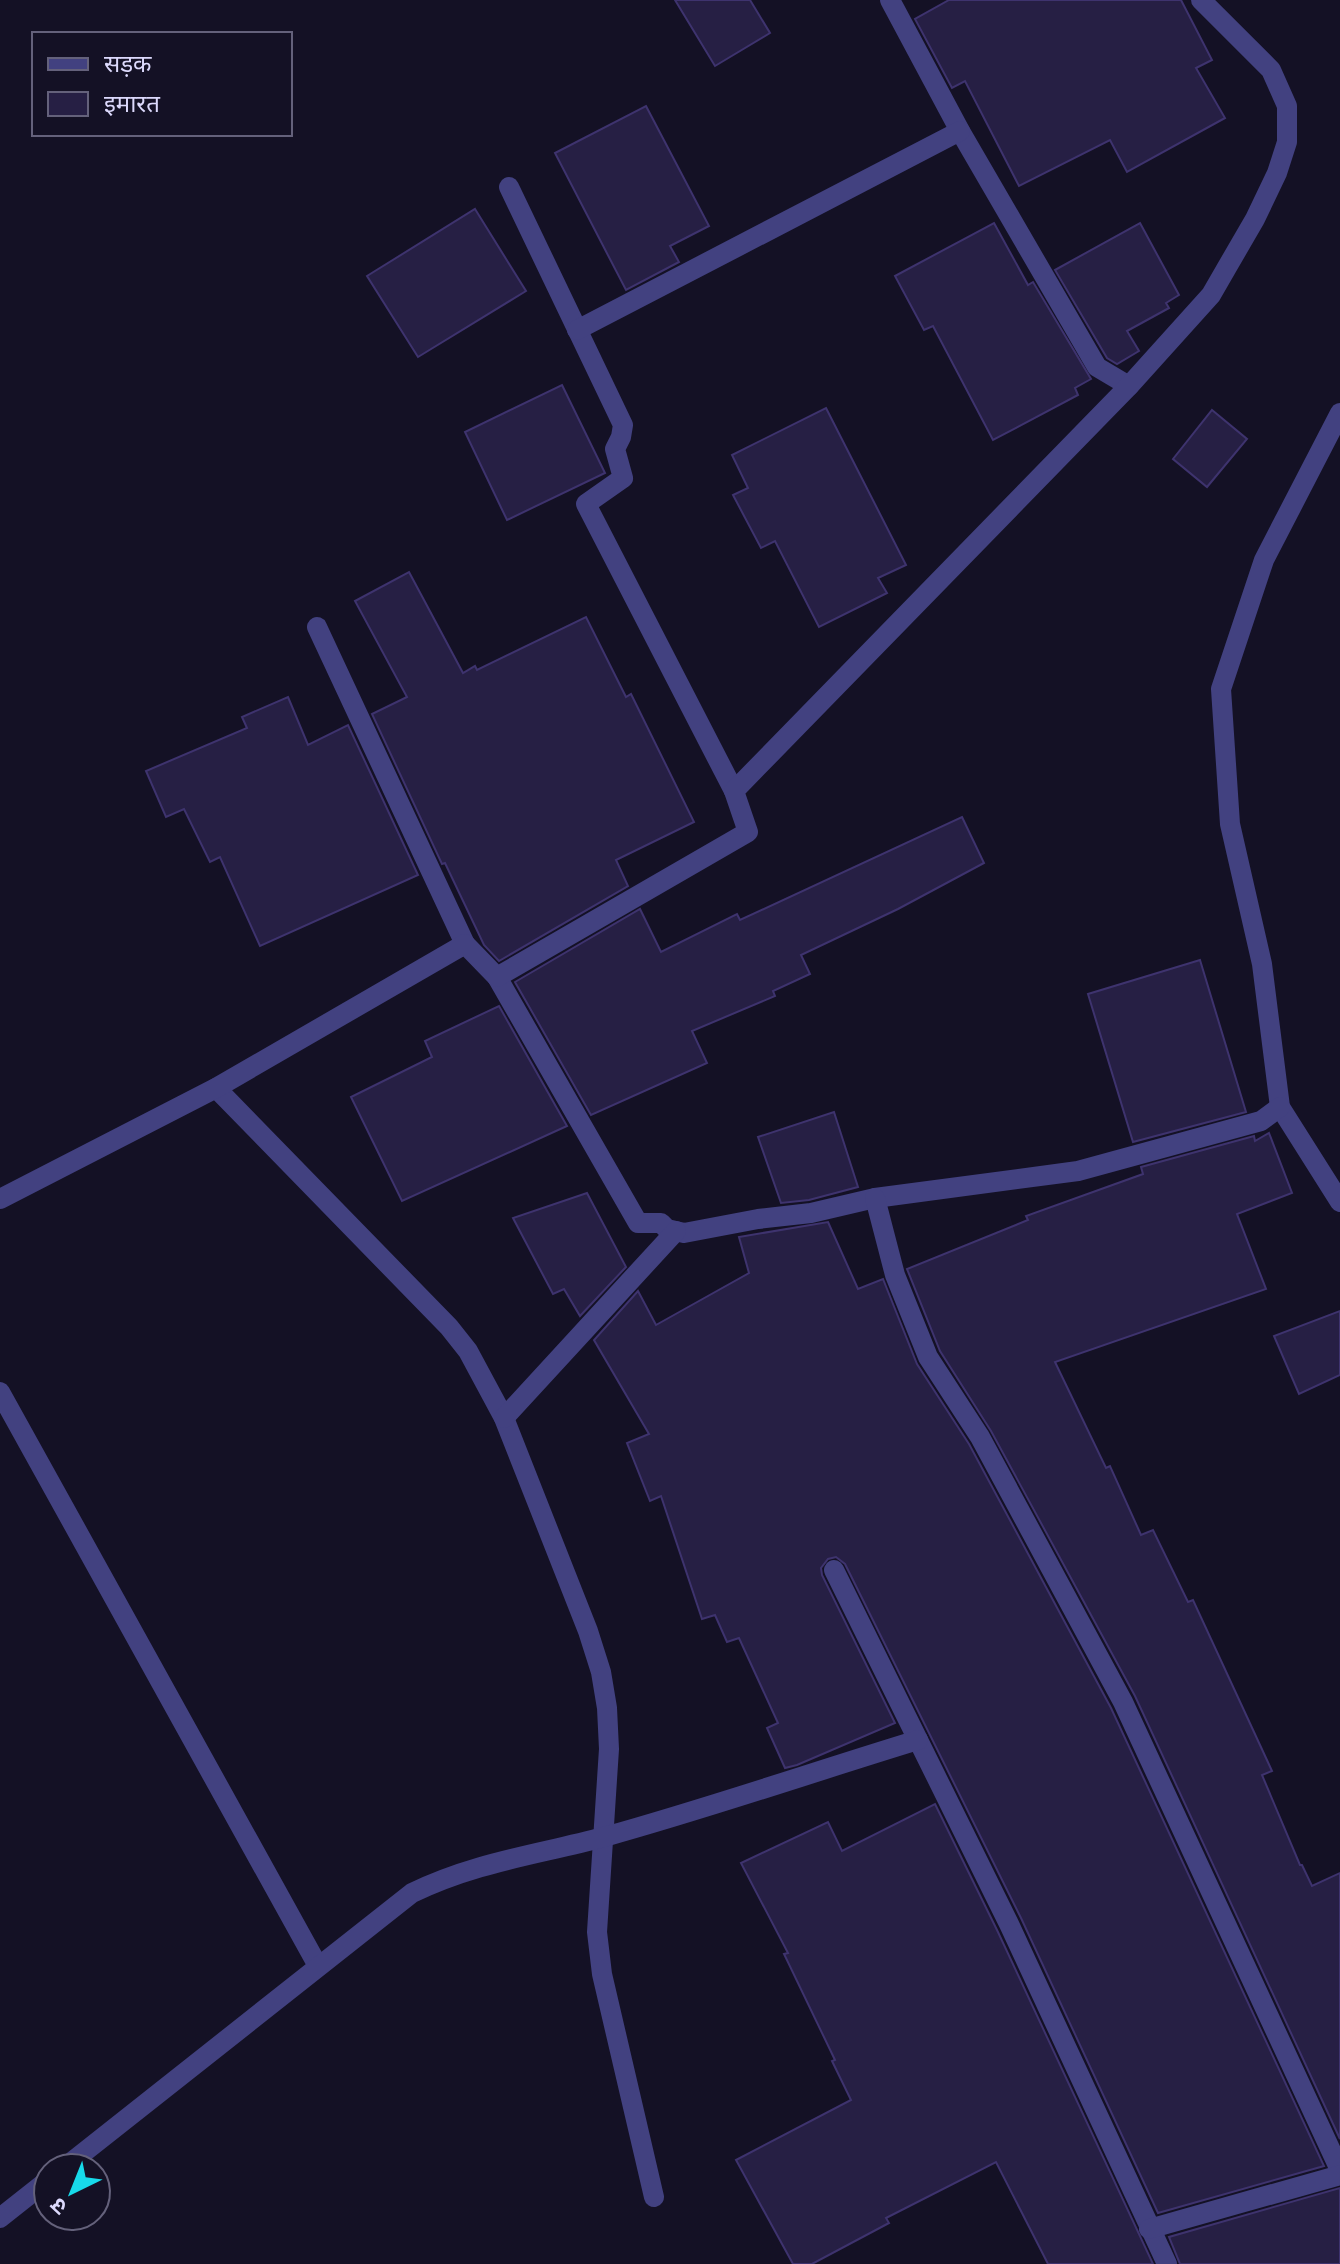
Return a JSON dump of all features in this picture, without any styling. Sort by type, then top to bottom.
[{"type":"street","points":[[890,0],[960,131],[1097,367],[1129,386]]},
{"type":"street","points":[[734,791],[1129,386],[1211,295],[1255,219],[1277,173],[1287,142],[1287,106],[1271,70],[1201,0]]},
{"type":"street","points":[[577,330],[960,131]]},
{"type":"street","points":[[497,977],[748,832],[734,791],[586,504],[623,478],[615,449],[623,425],[509,187]]},
{"type":"street","points":[[1340,413],[1264,560],[1221,689],[1230,824],[1262,964],[1280,1107],[1340,1202]]},
{"type":"street","points":[[317,627],[465,944],[497,977],[638,1223],[661,1223],[684,1233],[811,1213],[875,1198],[1078,1171],[1261,1121],[1280,1107]]},
{"type":"street","points":[[0,1199],[216,1088],[465,944]]},
{"type":"street","points":[[216,1088],[449,1327],[468,1351],[504,1418],[601,1672],[609,1749],[597,1932],[602,1974],[654,2197]]},
{"type":"street","points":[[875,1198],[895,1275],[928,1357],[980,1437],[1123,1702],[1340,2172],[1149,2229]]},
{"type":"street","points":[[504,1418],[676,1231]]},
{"type":"street","points":[[0,1392],[318,1966]]},
{"type":"street","points":[[834,1570],[1054,2017],[1167,2264]]},
{"type":"street","points":[[84,2152],[412,1893],[448,1876],[489,1863],[603,1837],[918,1740]]},
{"type":"street","points":[[0,2218],[32,2193]]},
{"type":"building","points":[[675,0],[750,0],[770,33],[715,66]]},
{"type":"building","points":[[949,0],[1181,0],[1212,60],[1196,68],[1225,118],[1127,172],[1110,140],[1019,186],[965,81],[952,88],[915,19]]},
{"type":"building","points":[[646,106],[709,226],[670,246],[679,262],[626,290],[555,153]]},
{"type":"building","points":[[475,209],[526,291],[418,357],[367,276]]},
{"type":"building","points":[[994,223],[1028,285],[1033,282],[1091,379],[1075,388],[1078,395],[993,440],[933,326],[924,330],[895,276]]},
{"type":"building","points":[[1140,223],[1179,295],[1166,303],[1169,308],[1127,331],[1139,351],[1117,364],[1107,358],[1055,270]]},
{"type":"building","points":[[562,385],[605,473],[507,520],[465,432]]},
{"type":"building","points":[[826,408],[906,565],[878,578],[887,593],[819,627],[775,541],[761,548],[733,495],[748,488],[732,455]]},
{"type":"building","points":[[1212,410],[1247,439],[1207,487],[1173,459]]},
{"type":"building","points":[[409,572],[463,673],[475,666],[477,670],[586,617],[626,697],[631,694],[694,822],[616,860],[628,886],[499,961],[484,945],[445,863],[442,864],[372,714],[407,697],[355,601]]},
{"type":"building","points":[[288,697],[308,745],[348,725],[418,875],[260,946],[220,857],[210,862],[184,809],[166,817],[146,771],[247,728],[242,717]]},
{"type":"building","points":[[962,817],[984,863],[898,909],[801,955],[810,974],[773,991],[775,996],[692,1031],[707,1063],[591,1115],[515,982],[640,909],[661,952],[737,914],[740,920]]},
{"type":"building","points":[[1200,960],[1246,1112],[1133,1142],[1088,994]]},
{"type":"building","points":[[499,1006],[567,1126],[402,1201],[351,1097],[432,1057],[425,1041]]},
{"type":"building","points":[[834,1112],[858,1187],[809,1200],[781,1203],[758,1137]]},
{"type":"building","points":[[1269,1133],[1292,1193],[1237,1214],[1266,1289],[1055,1362],[1106,1468],[1110,1466],[1141,1535],[1153,1530],[1188,1602],[1193,1600],[1272,1771],[1262,1775],[1300,1865],[1312,1886],[1340,1873],[1340,2139],[1135,1696],[991,1431],[940,1351],[907,1269],[1028,1220],[1026,1216],[1143,1174],[1141,1167],[1254,1136],[1255,1141]]},
{"type":"building","points":[[587,1193],[626,1267],[580,1316],[564,1289],[553,1294],[513,1218]]},
{"type":"building","points":[[828,1222],[858,1289],[883,1279],[917,1364],[969,1444],[1111,1708],[1324,2166],[1158,2213],[1021,1918],[845,1564],[836,1557],[828,1559],[821,1568],[822,1575],[895,1723],[797,1765],[785,1768],[767,1728],[778,1723],[739,1638],[727,1642],[715,1615],[702,1619],[661,1496],[650,1501],[627,1443],[649,1434],[594,1340],[638,1291],[656,1325],[749,1273],[739,1237]]},
{"type":"building","points":[[1340,1311],[1340,1375],[1299,1394],[1274,1336]]},
{"type":"building","points":[[935,1804],[1153,2264],[1048,2264],[996,2162],[886,2218],[889,2223],[812,2264],[793,2264],[736,2160],[851,2100],[784,1954],[788,1953],[741,1863],[828,1822],[842,1851]]},
{"type":"building","points":[[1340,2188],[1340,2264],[1180,2264],[1169,2237]]}]
